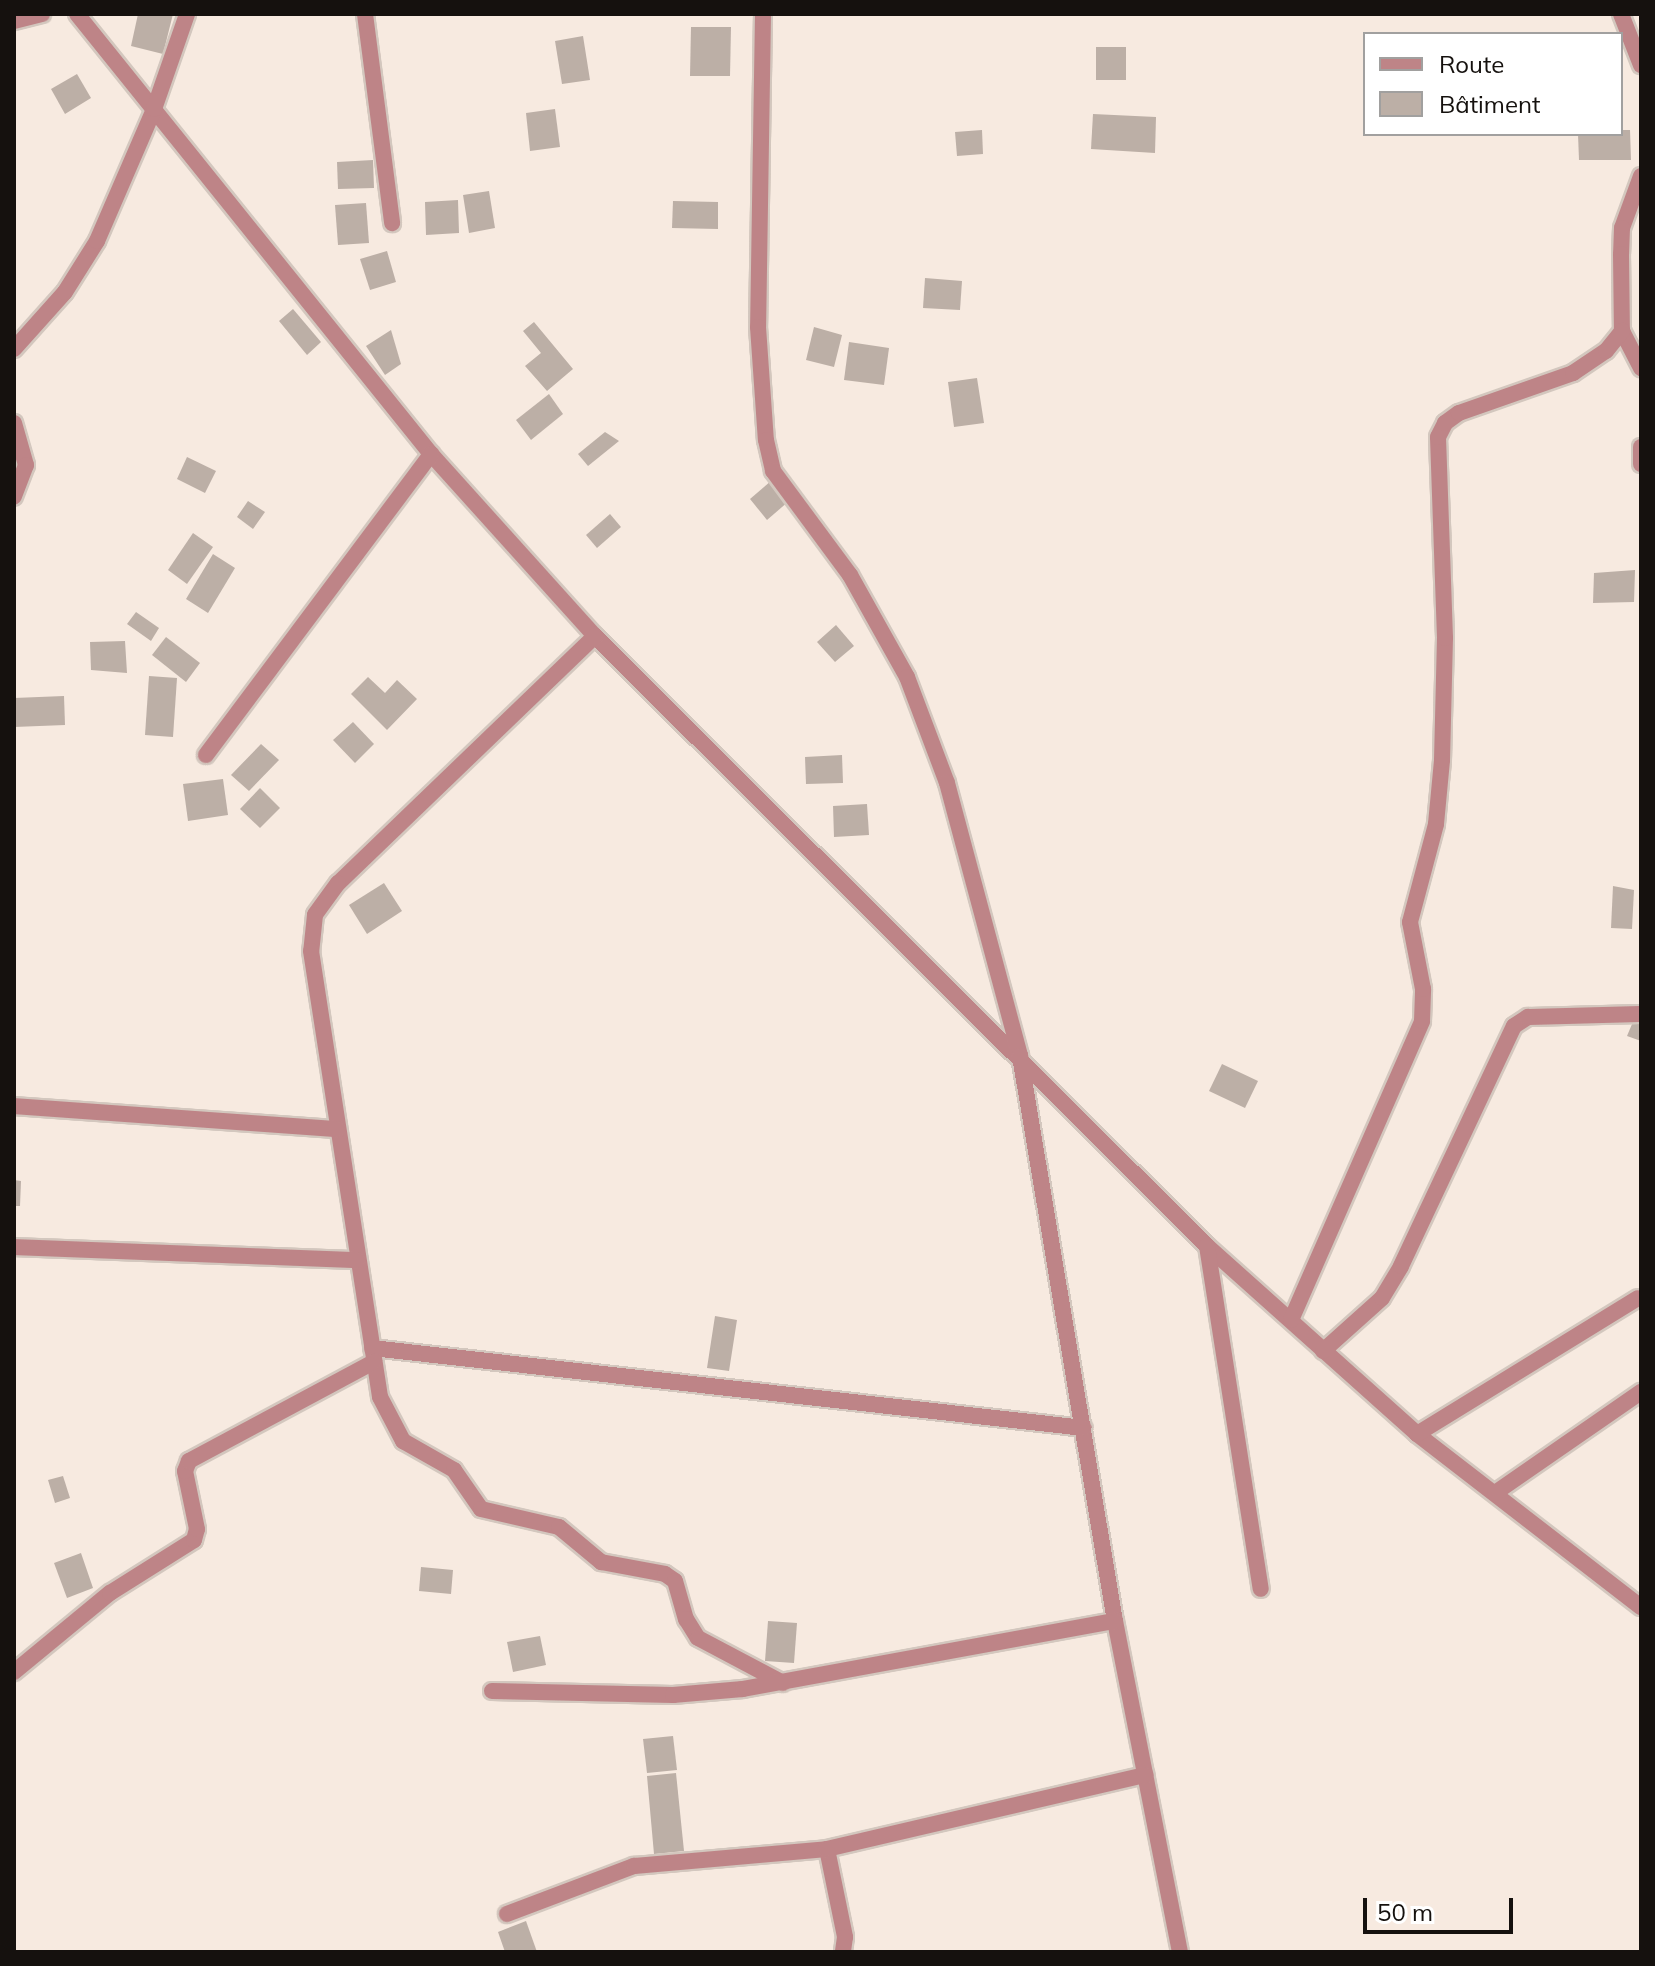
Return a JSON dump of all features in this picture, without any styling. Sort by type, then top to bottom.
[{"type":"street","points":[[14,21],[42,14]]},
{"type":"street","points":[[77,14],[431,454],[595,636],[1020,1056],[1207,1246],[1417,1434],[1641,1607]]},
{"type":"street","points":[[14,349],[81,270],[154,109],[187,14]]},
{"type":"street","points":[[365,14],[392,223]]},
{"type":"street","points":[[763,14],[758,327],[773,471],[850,575],[907,677],[947,783],[1020,1056],[1115,1621],[1180,1952]]},
{"type":"street","points":[[1621,14],[1641,65]]},
{"type":"street","points":[[1641,176],[1621,240],[1622,331],[1641,368]]},
{"type":"street","points":[[1291,1320],[1422,1021],[1423,989],[1410,922],[1436,824],[1442,760],[1445,638],[1438,437],[1459,413],[1573,373],[1596,360],[1622,331]]},
{"type":"street","points":[[14,423],[26,465],[14,497]]},
{"type":"street","points":[[1641,447],[1641,464]]},
{"type":"street","points":[[206,755],[431,454]]},
{"type":"street","points":[[595,636],[338,883],[315,915],[311,951],[380,1397],[403,1441],[454,1470],[481,1509],[559,1527],[601,1562],[665,1574],[675,1581],[686,1619],[698,1638],[783,1683]]},
{"type":"street","points":[[1323,1351],[1382,1298],[1401,1266],[1514,1026],[1528,1017],[1641,1014]]},
{"type":"street","points":[[14,1106],[337,1129]]},
{"type":"street","points":[[1207,1246],[1261,1589]]},
{"type":"street","points":[[14,1247],[358,1260]]},
{"type":"street","points":[[1417,1434],[1638,1298]]},
{"type":"street","points":[[14,1672],[110,1593],[194,1540],[197,1529],[185,1471],[189,1461],[373,1355],[1084,1428]]},
{"type":"street","points":[[1495,1493],[1641,1392]]},
{"type":"street","points":[[492,1691],[673,1695],[783,1683],[1115,1621]]},
{"type":"street","points":[[507,1914],[634,1866],[827,1849],[1146,1775]]},
{"type":"street","points":[[827,1849],[845,1937],[843,1952]]},
{"type":"building","points":[[138,14],[173,14],[163,54],[131,46]]},
{"type":"building","points":[[691,27],[731,27],[730,76],[690,76]]},
{"type":"building","points":[[583,36],[590,80],[562,84],[555,41]]},
{"type":"building","points":[[1096,47],[1126,47],[1126,80],[1096,80]]},
{"type":"building","points":[[77,74],[91,98],[65,114],[51,89]]},
{"type":"building","points":[[555,109],[560,147],[530,151],[526,113]]},
{"type":"building","points":[[1093,114],[1156,117],[1155,153],[1091,149]]},
{"type":"building","points":[[982,130],[983,154],[957,156],[955,132]]},
{"type":"building","points":[[1623,130],[1630,130],[1631,160],[1579,160],[1578,136],[1623,136]]},
{"type":"building","points":[[373,160],[374,188],[338,189],[337,162]]},
{"type":"building","points":[[489,191],[495,228],[469,233],[463,195]]},
{"type":"building","points":[[458,200],[459,233],[426,235],[425,202]]},
{"type":"building","points":[[673,201],[718,202],[718,229],[672,228]]},
{"type":"building","points":[[366,203],[369,243],[338,245],[335,205]]},
{"type":"building","points":[[387,251],[396,282],[370,290],[360,259]]},
{"type":"building","points":[[925,278],[962,281],[960,310],[923,308]]},
{"type":"building","points":[[293,309],[321,342],[307,355],[279,321]]},
{"type":"building","points":[[534,322],[573,369],[547,391],[525,366],[541,353],[523,331]]},
{"type":"building","points":[[814,327],[842,335],[834,367],[806,360]]},
{"type":"building","points":[[391,330],[401,364],[385,375],[366,346]]},
{"type":"building","points":[[849,342],[889,348],[884,385],[844,380]]},
{"type":"building","points":[[977,378],[984,423],[954,427],[948,382]]},
{"type":"building","points":[[549,394],[563,414],[531,440],[516,420]]},
{"type":"building","points":[[605,432],[619,441],[588,466],[578,454]]},
{"type":"building","points":[[187,457],[216,471],[205,493],[177,479]]},
{"type":"building","points":[[772,480],[789,501],[767,520],[750,499]]},
{"type":"building","points":[[248,501],[265,512],[253,529],[237,517]]},
{"type":"building","points":[[610,514],[621,527],[597,548],[586,535]]},
{"type":"building","points":[[193,533],[213,547],[187,584],[168,570]]},
{"type":"building","points":[[213,554],[235,568],[208,613],[186,599]]},
{"type":"building","points":[[1635,570],[1634,602],[1593,603],[1594,573]]},
{"type":"building","points":[[136,612],[159,628],[151,641],[127,624]]},
{"type":"building","points":[[836,625],[854,646],[835,662],[817,642]]},
{"type":"building","points":[[166,637],[200,663],[186,682],[152,655]]},
{"type":"building","points":[[125,641],[127,673],[91,670],[90,642]]},
{"type":"building","points":[[149,676],[177,678],[173,737],[145,735]]},
{"type":"building","points":[[368,677],[385,693],[397,680],[417,699],[387,730],[351,694]]},
{"type":"building","points":[[64,696],[65,725],[14,727],[14,698]]},
{"type":"building","points":[[353,722],[374,744],[355,763],[333,740]]},
{"type":"building","points":[[261,744],[279,760],[249,791],[231,775]]},
{"type":"building","points":[[842,755],[843,783],[806,784],[805,757]]},
{"type":"building","points":[[223,779],[228,815],[188,821],[183,784]]},
{"type":"building","points":[[260,788],[280,808],[260,828],[240,809]]},
{"type":"building","points":[[867,804],[869,835],[834,837],[833,806]]},
{"type":"building","points":[[384,883],[402,911],[367,934],[349,905]]},
{"type":"building","points":[[1613,886],[1634,890],[1632,929],[1611,928]]},
{"type":"building","points":[[1635,1017],[1641,1019],[1641,1041],[1627,1036]]},
{"type":"building","points":[[1222,1064],[1258,1081],[1245,1108],[1209,1091]]},
{"type":"building","points":[[14,1180],[21,1181],[20,1206],[14,1206]]},
{"type":"building","points":[[715,1316],[737,1320],[729,1371],[707,1368]]},
{"type":"building","points":[[63,1476],[70,1498],[55,1503],[48,1480]]},
{"type":"building","points":[[81,1553],[93,1588],[67,1598],[54,1563]]},
{"type":"building","points":[[421,1567],[453,1570],[451,1594],[419,1591]]},
{"type":"building","points":[[768,1621],[797,1623],[794,1663],[765,1661]]},
{"type":"building","points":[[540,1636],[546,1665],[513,1672],[507,1642]]},
{"type":"building","points":[[673,1736],[677,1770],[647,1773],[643,1739]]},
{"type":"building","points":[[676,1773],[684,1851],[654,1854],[647,1776]]},
{"type":"building","points":[[526,1921],[537,1952],[505,1952],[498,1932]]}]
